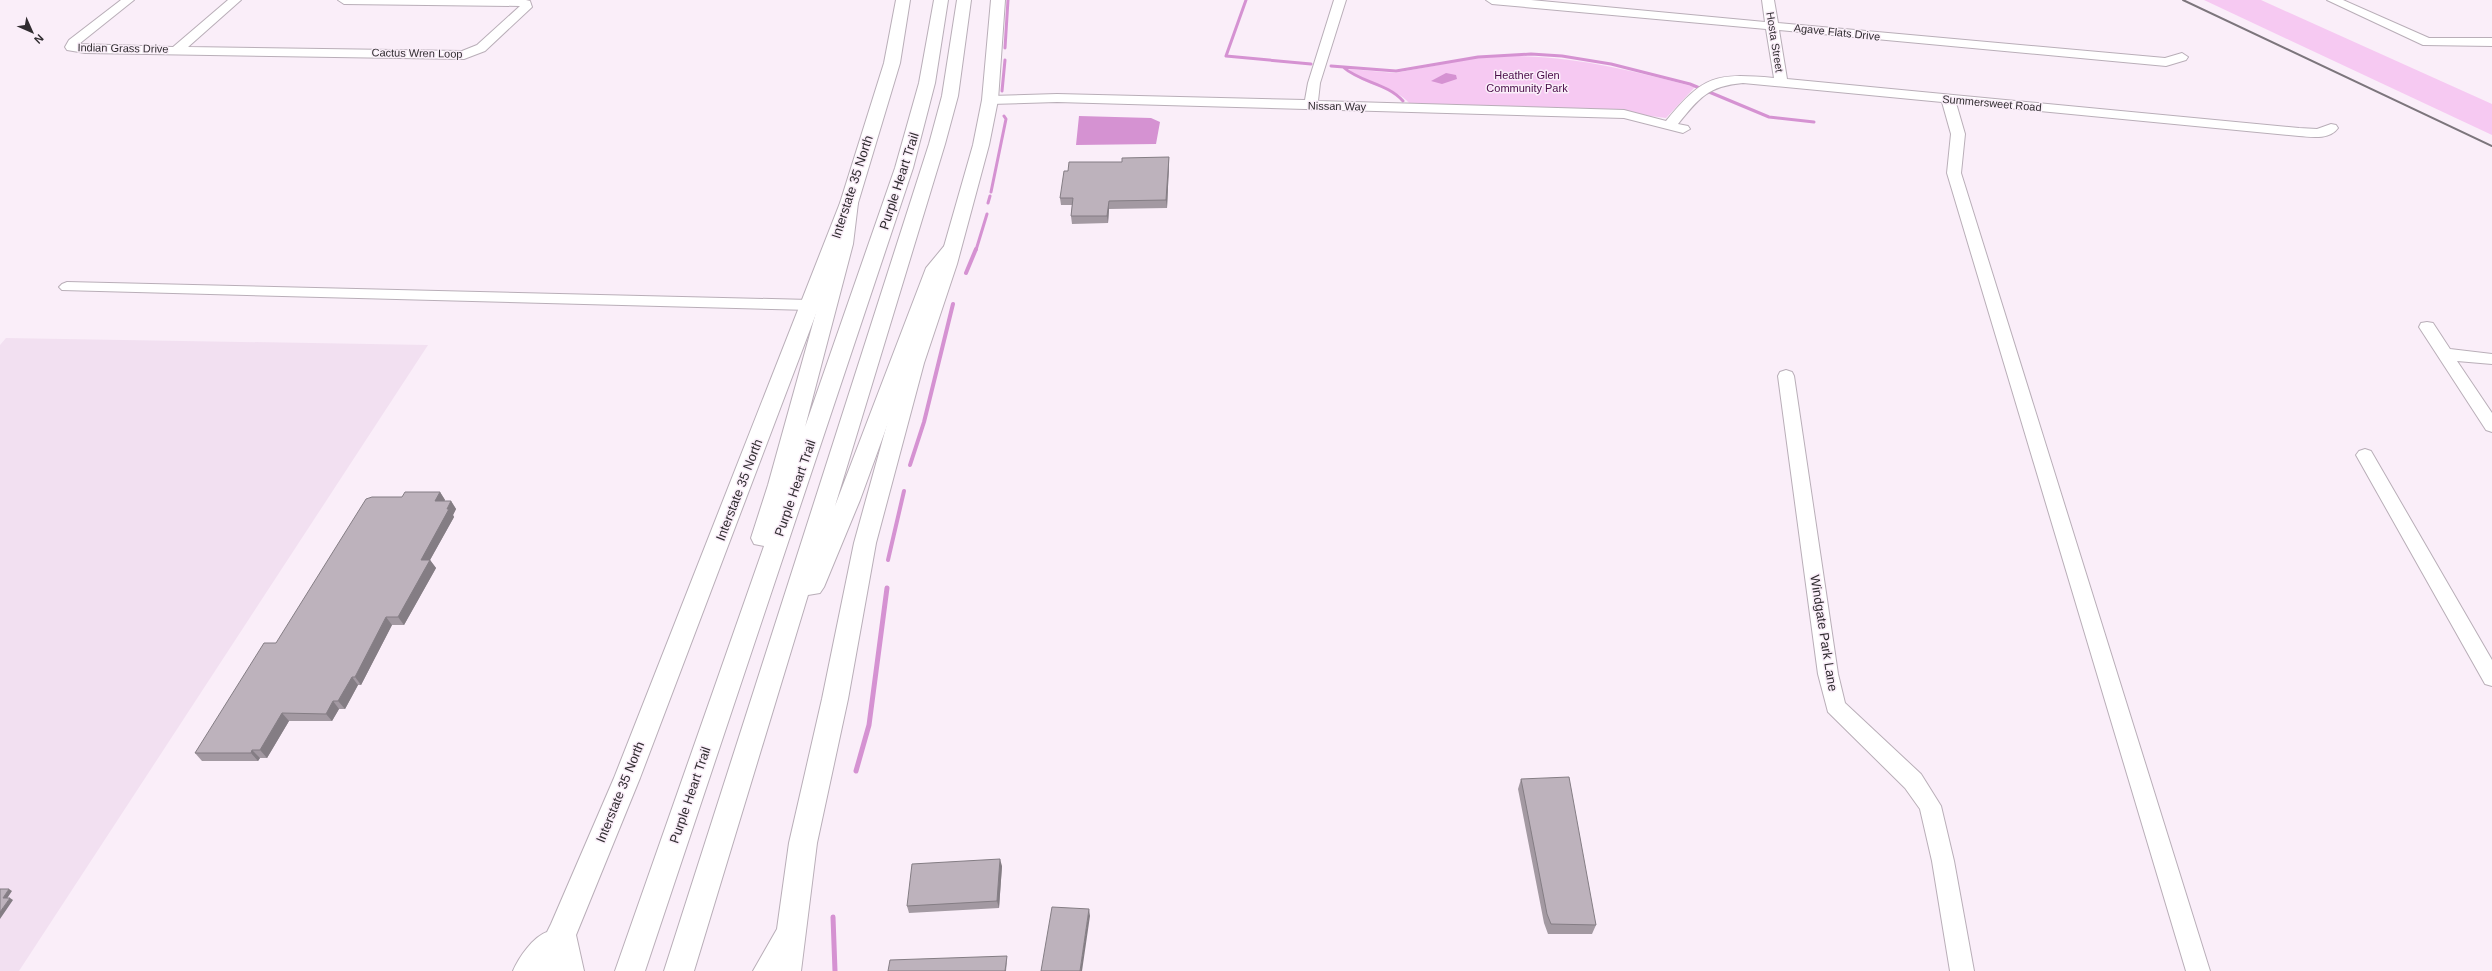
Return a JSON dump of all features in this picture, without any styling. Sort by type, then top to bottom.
[{"type":"main road","name":"Interstate 35 North","points":[[546,971],[627,778],[849,202],[892,64],[903,0]]},
{"type":"main road","name":"Purple Heart Trail","points":[[634,959],[904,168],[926,83],[941,0]]},
{"type":"main road","name":"Purple Heart Trail","points":[[678,971],[937,144],[950,96],[964,0]]},
{"type":"main road","points":[[786,971],[803,843],[835,700],[865,543],[912,370],[951,249],[981,145],[990,100],[998,0]]},
{"type":"main road","points":[[634,959],[700,721],[779,485],[842,251],[849,202]]},
{"type":"main road","points":[[740,771],[782,671],[819,566],[849,500],[935,268],[951,249]]},
{"type":"main road","points":[[768,971],[793,926]]},
{"type":"main road","points":[[793,926],[797,971]]},
{"type":"main road","points":[[528,971],[561,934]]},
{"type":"main road","points":[[561,934],[569,971]]},
{"type":"street","name":"Indian Grass Drive","points":[[128,0],[73,43],[71,47],[85,49],[178,50]]},
{"type":"street","points":[[178,50],[235,0]]},
{"type":"street","name":"Cactus Wren Loop","points":[[178,50],[464,55],[481,48],[526,8],[526,4],[521,2],[344,0]]},
{"type":"street","points":[[1311,105],[1314,83],[1340,0]]},
{"type":"street","name":"Agave Flats Drive","points":[[1492,0],[2166,62],[2182,57]]},
{"type":"street","name":"Hosta Street","points":[[1768,0],[1781,84]]},
{"type":"street","points":[[2333,0],[2427,42],[2492,42]]},
{"type":"street","name":"Summersweet Road","points":[[1677,127],[1702,89],[1724,80],[1742,79],[1781,84],[2299,132],[2318,133],[2331,128]]},
{"type":"street","name":"Nissan Way","points":[[990,100],[1057,98],[1494,109],[1624,114],[1677,127]]},
{"type":"street","points":[[1948,99],[1958,134],[1954,173],[2042,456],[2082,595],[2198,971]]},
{"type":"street","points":[[67,287],[810,305]]},
{"type":"street","points":[[2427,327],[2492,426]]},
{"type":"street","points":[[2445,354],[2492,359]]},
{"type":"street","name":"Windgate Park Lane","points":[[1786,376],[1828,674],[1836,706],[1866,738],[1913,781],[1930,806],[1943,862],[1962,971]]},
{"type":"street","points":[[2365,455],[2492,678]]},
{"type":"shaded area","points":[[1446,73],[1456,75],[1457,79],[1442,84],[1431,81]]},
{"type":"shaded area","points":[[1079,116],[1151,118],[1160,122],[1156,144],[1076,145]]},
{"type":"shaded area","points":[[6,338],[428,345],[19,971],[0,971],[0,345]]},
{"type":"green space","points":[[2204,0],[2261,0],[2492,104],[2492,135]]},
{"type":"green space","name":"Heather Glen Community Park","points":[[1511,56],[1581,62],[1650,75],[1695,87],[1666,118],[1596,109],[1410,104],[1396,93],[1362,80],[1349,69],[1395,73],[1475,58]]},
{"type":"building","points":[[1169,157],[1166,200],[1109,201],[1107,216],[1071,216],[1073,198],[1060,198],[1064,171],[1068,171],[1069,162],[1122,162],[1122,158]]},
{"type":"building","points":[[405,492],[440,492],[435,501],[451,501],[447,509],[449,509],[421,560],[430,560],[398,617],[386,617],[355,677],[352,677],[338,701],[333,701],[326,714],[282,713],[260,750],[252,750],[251,753],[195,753],[264,643],[276,643],[366,499],[372,497],[402,497]]},
{"type":"building","points":[[1569,777],[1596,925],[1551,924],[1547,914],[1521,779]]},
{"type":"building","points":[[1000,859],[997,901],[907,906],[912,864]]},
{"type":"building","points":[[0,889],[9,889],[3,898],[10,898],[0,912]]},
{"type":"building","points":[[1052,907],[1089,909],[1080,971],[1041,971]]},
{"type":"building","points":[[1007,956],[1005,971],[888,971],[890,960]]},
{"type":"waterway","points":[[1005,48],[1008,0]]},
{"type":"waterway","points":[[1246,0],[1226,56],[1311,64]]},
{"type":"waterway","points":[[1331,66],[1396,71],[1478,57],[1531,54],[1562,56],[1611,64],[1690,84],[1769,117],[1814,122]]},
{"type":"waterway","points":[[1002,91],[1005,60]]},
{"type":"waterway","points":[[1343,67],[1358,77],[1389,90],[1403,101]]},
{"type":"waterway","points":[[991,192],[1006,119],[1004,116]]},
{"type":"waterway","points":[[988,203],[990,196]]},
{"type":"waterway","points":[[976,250],[987,214]]},
{"type":"waterway","points":[[966,273],[976,249]]},
{"type":"waterway","points":[[910,465],[924,422],[953,304]]},
{"type":"waterway","points":[[888,560],[904,491]]},
{"type":"waterway","points":[[856,771],[869,725],[887,588]]},
{"type":"waterway","points":[[833,917],[835,971]]},
{"type":"railway","points":[[2183,0],[2492,146]]}]
